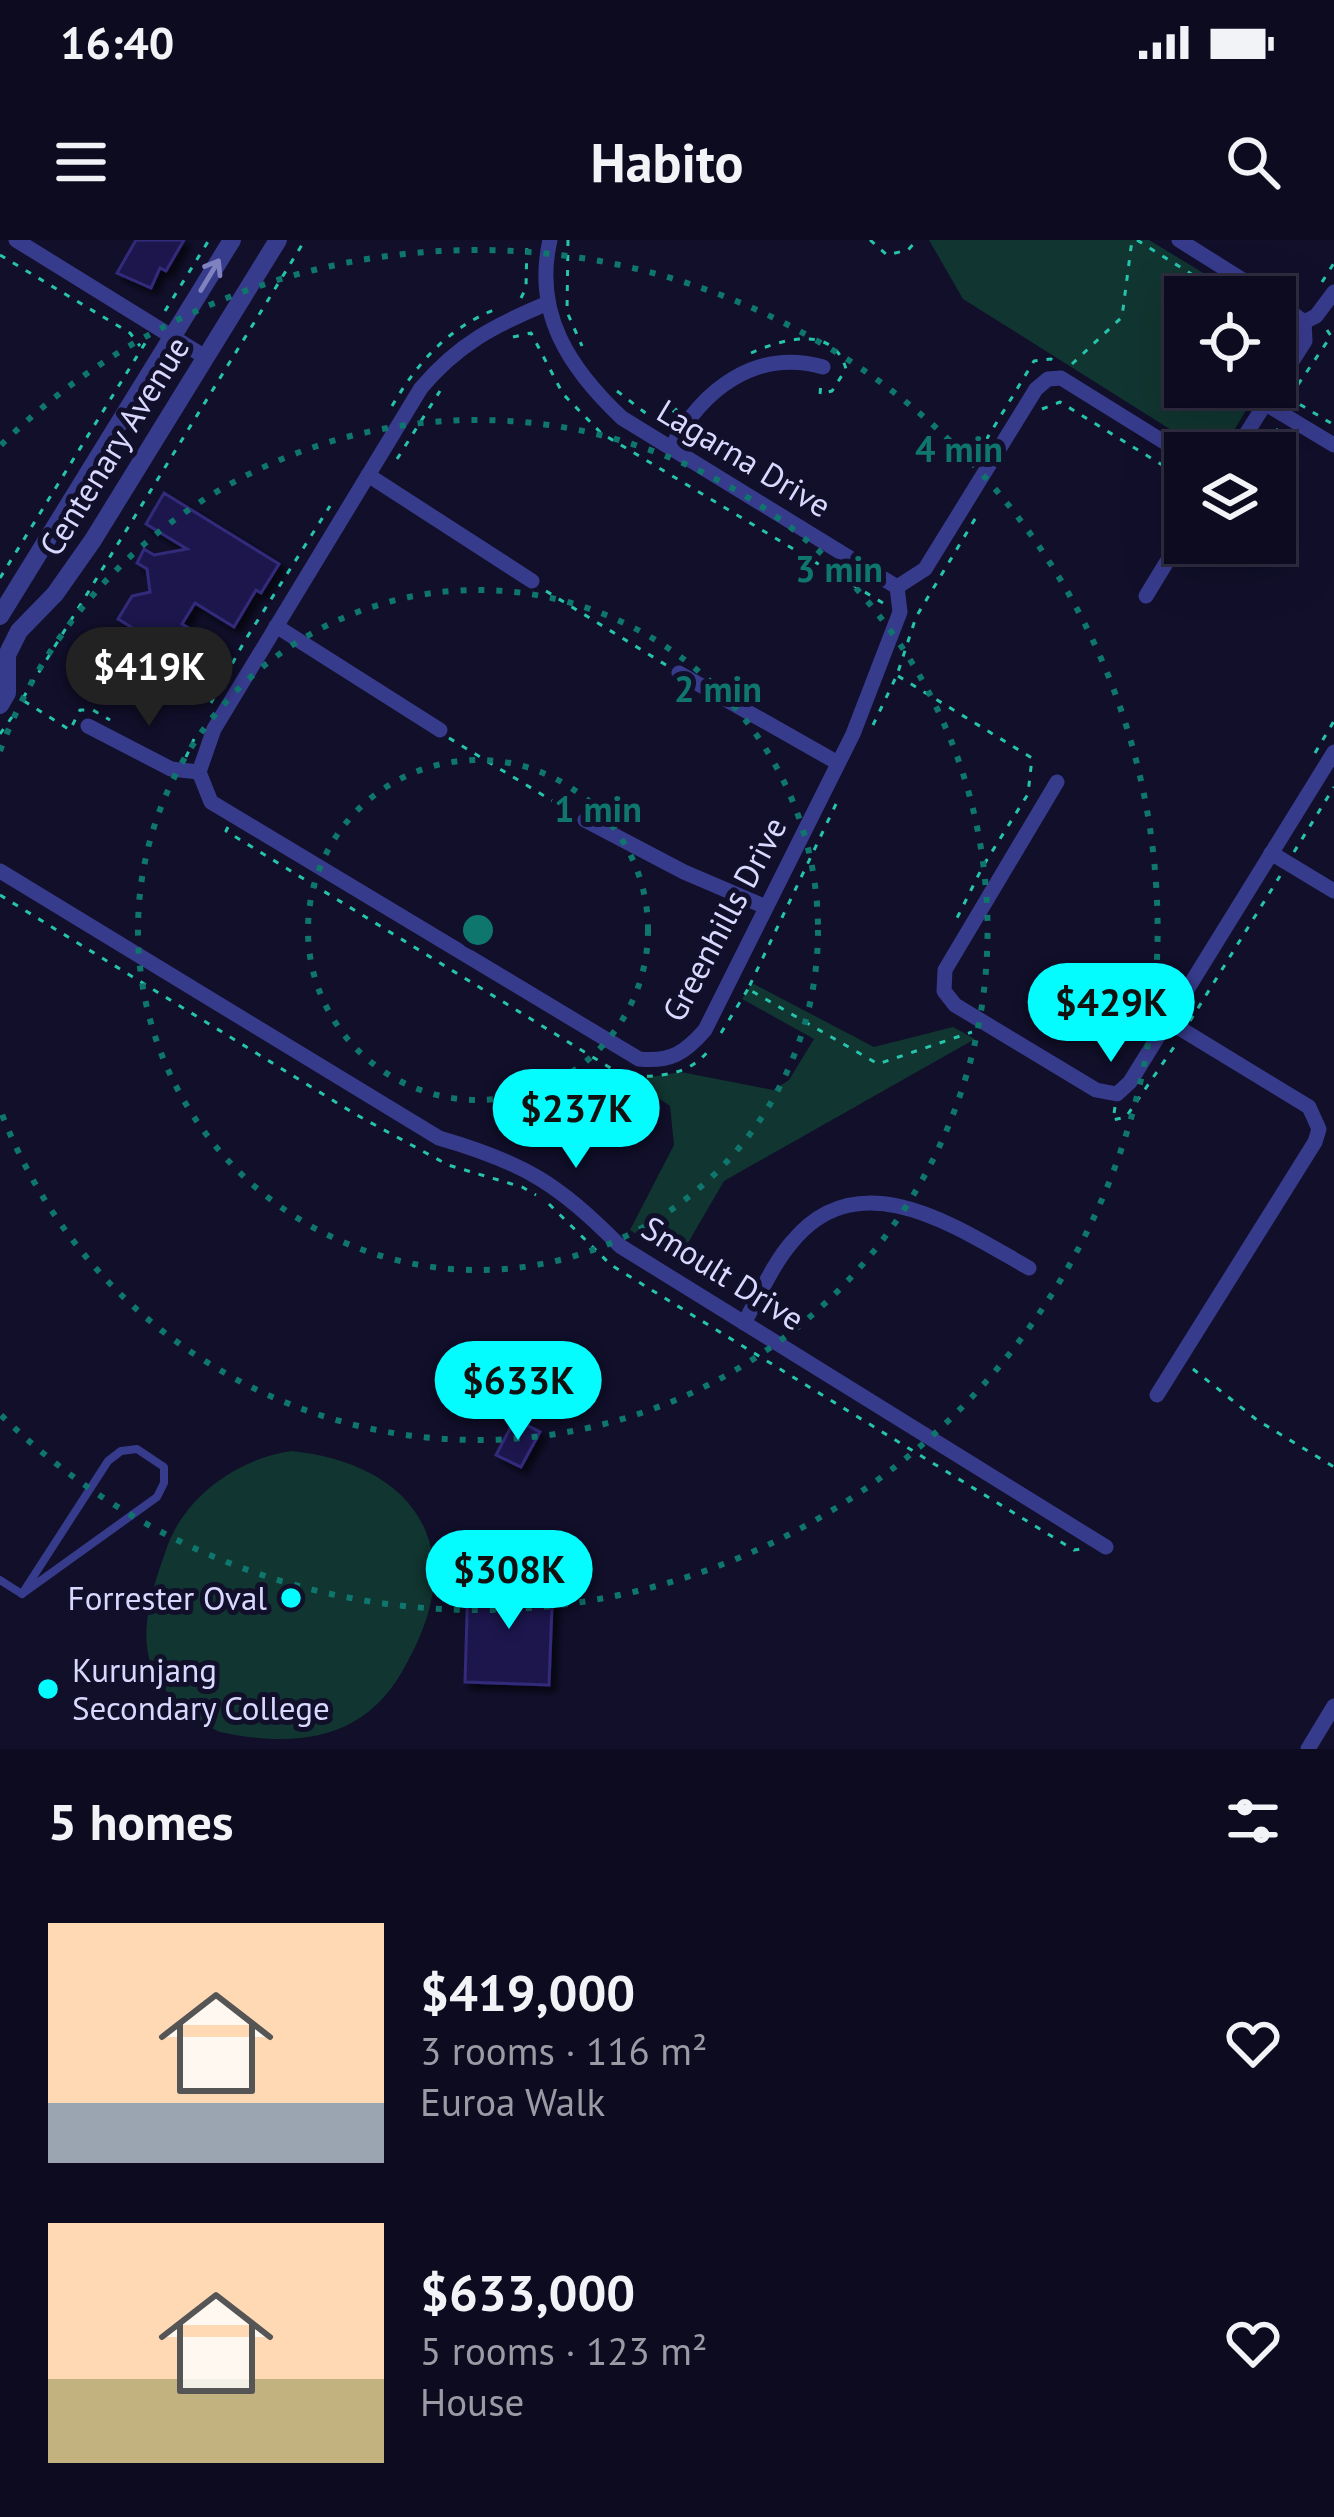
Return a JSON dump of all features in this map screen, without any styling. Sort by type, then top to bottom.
[{"type":"street","points":[[16,240],[206,358]]},
{"type":"street","name":"Centenary Avenue","points":[[0,616],[164,332],[232,240]]},
{"type":"street","name":"Centenary Avenue","points":[[6,711],[7,655],[19,631],[74,568],[278,240]]},
{"type":"street","name":"Lagarna Drive","points":[[550,240],[542,272],[548,303],[567,354],[587,386],[622,418],[675,442],[898,595]]},
{"type":"street","points":[[1179,240],[1236,276]]},
{"type":"street","points":[[1304,322],[1316,316],[1334,292]]},
{"type":"street","points":[[88,725],[170,770],[199,772],[214,729],[276,626],[375,479],[422,388],[446,358],[497,324],[548,303]]},
{"type":"street","points":[[1296,316],[1304,322]]},
{"type":"street","points":[[1296,356],[1305,341],[1304,322]]},
{"type":"street","points":[[675,442],[688,416],[728,382],[771,361],[796,359],[823,367]]},
{"type":"street","points":[[898,595],[925,569],[1036,389],[1048,379],[1061,378],[1164,441]]},
{"type":"street","points":[[1273,408],[1334,445]]},
{"type":"street","points":[[375,479],[532,581]]},
{"type":"street","points":[[1146,596],[1166,564]]},
{"type":"street","name":"Greenhills Drive","points":[[199,772],[211,802],[638,1059],[666,1061],[688,1049],[705,1030],[853,734],[900,612],[898,595]]},
{"type":"street","points":[[276,626],[440,730]]},
{"type":"street","points":[[679,673],[838,763]]},
{"type":"street","points":[[1057,782],[945,970],[944,991],[955,1005],[1096,1090],[1117,1094],[1130,1082],[1334,752]]},
{"type":"street","points":[[585,820],[683,872],[766,907]]},
{"type":"street","points":[[1271,853],[1334,891]]},
{"type":"street","name":"Smoult Drive","points":[[0,871],[440,1138],[541,1176],[584,1209],[620,1246],[1106,1547]]},
{"type":"street","points":[[1157,1395],[1319,1129],[1309,1107],[1168,1022]]},
{"type":"street","points":[[744,1323],[800,1233],[832,1210],[862,1204],[900,1204],[938,1216],[1029,1268]]},
{"type":"street","points":[[1308,1749],[1334,1706]]},
{"type":"lane","points":[[137,1449],[164,1467],[164,1483],[149,1506],[22,1594],[107,1461],[121,1451],[137,1449]]},
{"type":"lane","points":[[0,1580],[22,1594]]},
{"type":"path","points":[[0,578],[142,348],[164,332],[209,240]]},
{"type":"path","points":[[115,725],[93,710],[80,710],[70,730],[22,700],[305,240]]},
{"type":"path","points":[[520,300],[526,288],[527,240]]},
{"type":"path","points":[[568,240],[567,312],[587,357]]},
{"type":"path","points":[[870,240],[887,255],[908,250],[917,240]]},
{"type":"path","points":[[985,441],[1034,361],[1051,359],[1067,370],[1122,316],[1134,240],[1193,276]]},
{"type":"path","points":[[0,255],[130,333],[142,348]]},
{"type":"path","points":[[392,404],[414,368],[464,322],[502,307]]},
{"type":"path","points":[[513,337],[531,333],[563,394],[602,433],[874,599],[898,595]]},
{"type":"path","points":[[606,382],[675,442]]},
{"type":"path","points":[[375,479],[442,389]]},
{"type":"path","points":[[1041,410],[1060,402],[1164,466]]},
{"type":"path","points":[[1273,432],[1278,429]]},
{"type":"path","points":[[211,703],[337,496]]},
{"type":"path","points":[[853,734],[866,740],[897,675],[916,617],[982,507]]},
{"type":"path","points":[[532,581],[679,673]]},
{"type":"path","points":[[897,675],[1032,758],[1028,794],[952,927]]},
{"type":"path","points":[[0,734],[6,711]]},
{"type":"path","points":[[1312,756],[1334,721]]},
{"type":"path","points":[[175,763],[185,759],[200,723]]},
{"type":"path","points":[[440,730],[533,792],[585,820]]},
{"type":"path","points":[[1117,1094],[1113,1120],[1126,1117],[1184,1031],[1334,787]]},
{"type":"path","points":[[234,816],[226,832],[625,1077],[685,1072],[701,1061],[748,988],[843,789]]},
{"type":"path","points":[[0,896],[355,1114],[448,1165],[522,1187],[548,1203],[611,1265],[1074,1550],[1106,1547]]},
{"type":"path","points":[[748,988],[878,1064],[976,1031],[982,1022]]},
{"type":"path","points":[[1179,1358],[1257,1420],[1334,1467]]},
{"type":"green space","points":[[929,240],[1149,240],[1208,276],[1164,276],[1164,408],[1247,408],[1233,432],[1174,432],[963,299]]},
{"type":"green space","points":[[752,983],[874,1047],[953,1027],[975,1039],[724,1181],[678,1260],[630,1230],[674,1145],[670,1106],[631,1080],[681,1072],[773,1090],[789,1080],[814,1039],[742,999]]},
{"type":"green space","name":"Forrester Oval","points":[[291,1451],[367,1472],[407,1501],[430,1546],[434,1574],[429,1608],[413,1651],[392,1687],[353,1722],[305,1738],[220,1732],[182,1707],[154,1672],[147,1642],[152,1593],[176,1528],[201,1496],[233,1471]]},
{"type":"building","points":[[136,240],[184,240],[166,271],[160,268],[151,288],[117,273]]},
{"type":"building","points":[[164,493],[279,564],[261,593],[256,590],[234,627],[195,603],[182,624],[223,649],[208,674],[118,619],[132,596],[150,592],[147,569],[137,563],[144,549],[154,555],[187,549],[146,524]]},
{"type":"building","points":[[515,1419],[540,1432],[521,1467],[496,1455]]},
{"type":"building","points":[[468,1580],[553,1580],[549,1685],[465,1682]]},
{"type":"place","name":"Forrester Oval","points":[[291,1598]]},
{"type":"place","name":"Kurunjang Secondary College","points":[[48,1689]]}]
